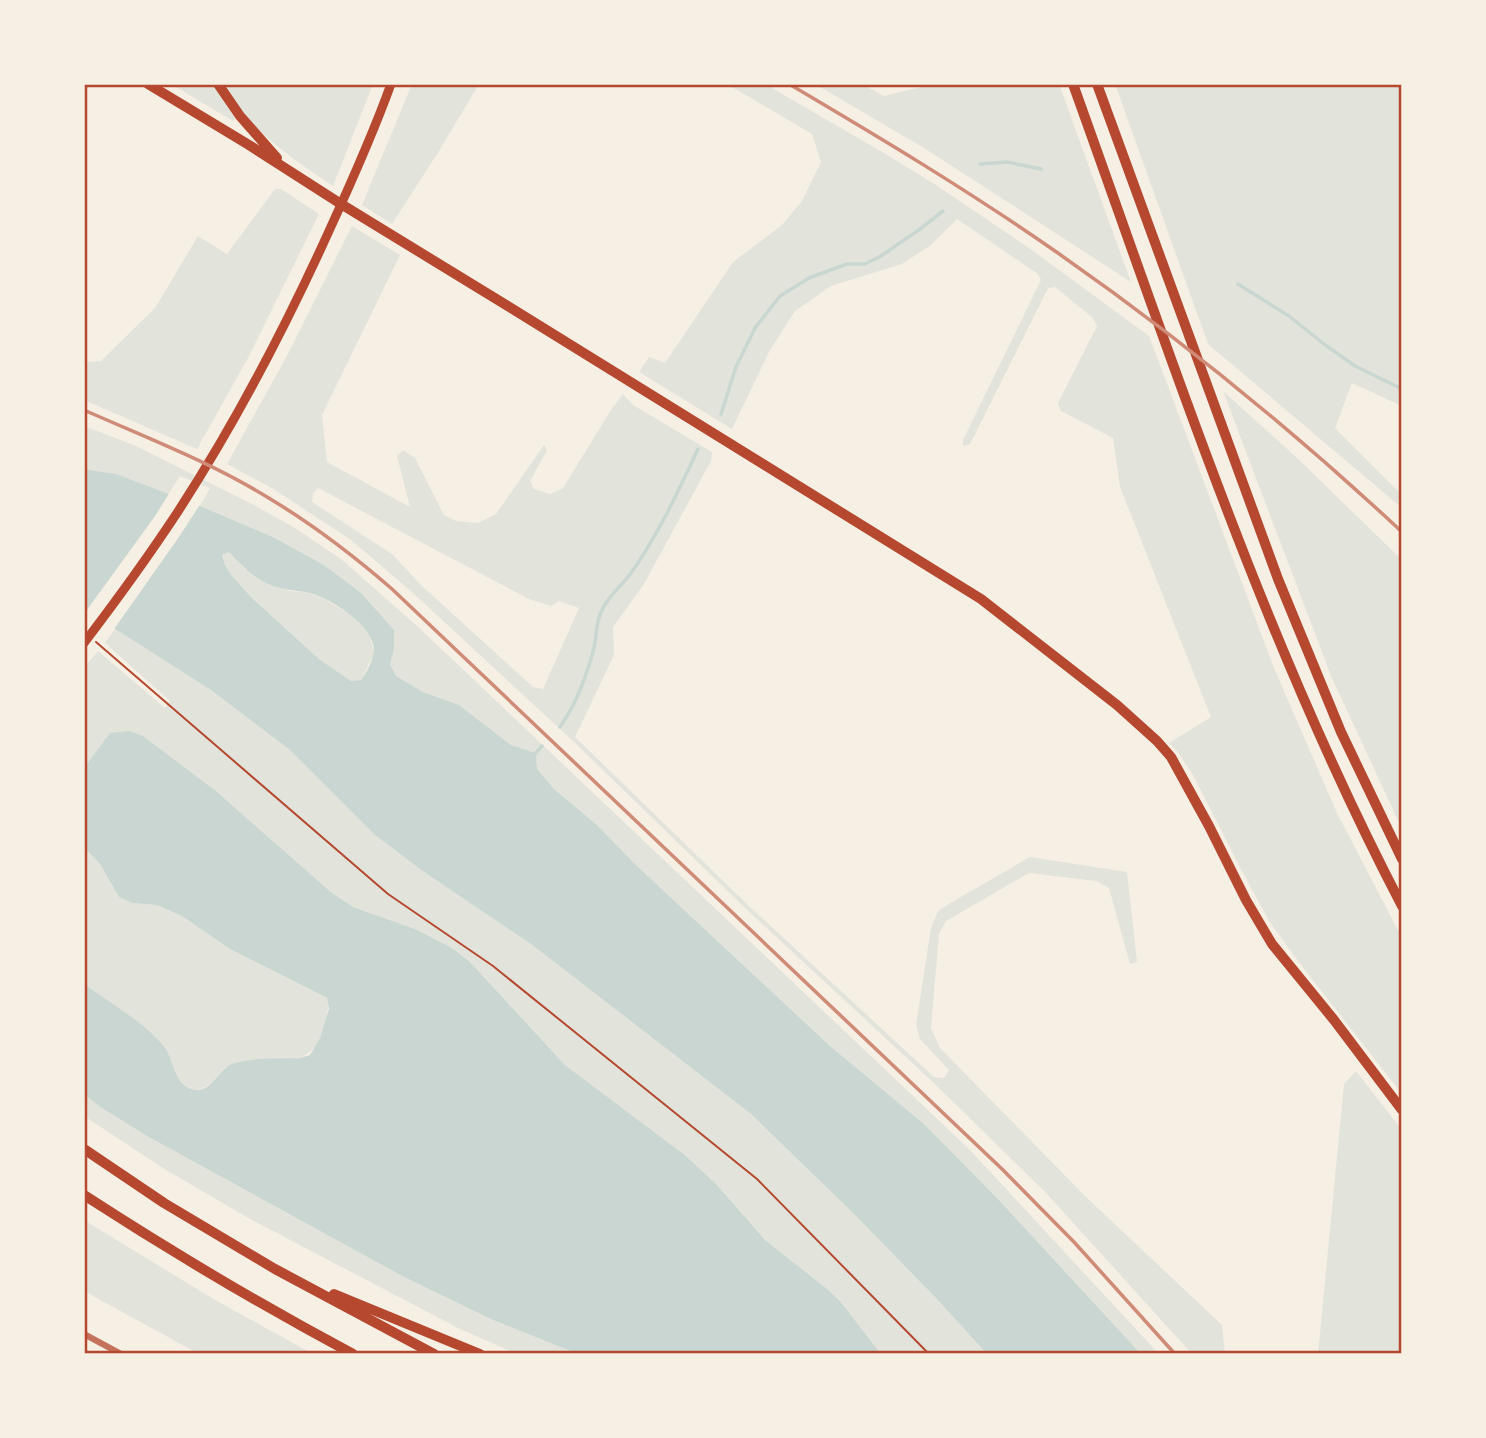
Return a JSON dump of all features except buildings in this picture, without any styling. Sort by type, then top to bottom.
[{"type":"highway","points":[[1073,84],[1190,410],[1264,605],[1331,760],[1402,906]]},
{"type":"highway","points":[[1097,84],[1278,579],[1330,706],[1402,859]]},
{"type":"highway","points":[[84,1149],[164,1203],[275,1269],[435,1354]]},
{"type":"highway","points":[[84,1195],[259,1303],[353,1354]]},
{"type":"highway","points":[[275,1269],[480,1354]]},
{"type":"main road","points":[[148,84],[981,599],[1119,706],[1171,757],[1272,944],[1402,1110]]},
{"type":"main road","points":[[218,84],[240,116],[286,169]]},
{"type":"main road","points":[[87,640],[178,512],[250,389],[325,240],[360,163],[391,84]]},
{"type":"street","points":[[84,1334],[121,1354]]},
{"type":"path","points":[[87,640],[388,894],[493,966],[757,1180],[929,1354]]},
{"type":"shaded area","points":[[171,84],[212,84],[235,118],[233,121]]},
{"type":"shaded area","points":[[224,84],[373,84],[333,186],[297,161],[252,123],[239,109]]},
{"type":"shaded area","points":[[412,84],[479,84],[392,224],[362,205]]},
{"type":"shaded area","points":[[727,84],[765,84],[884,153],[1029,248],[1149,336],[1274,668],[1337,813],[1402,938],[1402,1094],[1269,921],[1193,775],[1169,743],[1211,717],[1120,487],[1113,438],[1061,411],[1058,403],[1097,326],[1093,318],[1055,287],[1048,288],[970,444],[963,446],[963,440],[1041,280],[1038,274],[957,219],[931,245],[902,264],[831,286],[795,311],[770,350],[732,429],[639,372],[649,357],[665,363],[733,262],[781,226],[802,201],[821,162],[812,134]]},
{"type":"shaded area","points":[[815,84],[862,84],[884,96],[934,84],[1059,84],[1131,282],[924,148]]},
{"type":"shaded area","points":[[1115,84],[1402,84],[1402,406],[1352,383],[1335,428],[1402,495],[1402,508],[1208,344]]},
{"type":"shaded area","points":[[275,189],[281,189],[319,214],[248,358],[197,449],[84,400],[84,362],[101,361],[155,308],[198,236],[227,254]]},
{"type":"shaded area","points":[[352,226],[400,255],[322,415],[327,462],[410,507],[397,456],[403,450],[415,458],[444,515],[456,521],[478,523],[496,514],[544,445],[547,450],[530,481],[534,489],[550,494],[563,488],[623,394],[633,405],[712,452],[711,461],[644,584],[613,627],[614,655],[575,737],[748,905],[934,1077],[944,1078],[949,1070],[920,1039],[916,1025],[931,928],[938,911],[1030,857],[1127,872],[1137,962],[1130,964],[1109,888],[1096,881],[1029,873],[946,921],[939,934],[931,1028],[940,1048],[1087,1198],[1222,1325],[1225,1354],[1192,1354],[1047,1194],[936,1085],[413,593],[351,540],[272,488],[227,464],[289,352]],"holes":[[[318,488],[529,599],[551,606],[559,601],[579,608],[543,689],[533,687],[422,586],[392,554],[312,502],[313,494]]]},
{"type":"shaded area","points":[[1223,391],[1295,456],[1402,560],[1402,829],[1331,676]]},
{"type":"shaded area","points":[[84,426],[136,446],[254,505],[341,559],[415,624],[969,1149],[1159,1354],[1141,1354],[998,1199],[924,1124],[830,1046],[637,866],[597,825],[554,789],[537,769],[536,753],[511,745],[459,705],[423,692],[396,676],[390,664],[394,650],[324,565],[273,537],[200,506],[210,488],[180,476],[168,495],[116,474],[84,469]]},
{"type":"shaded area","points":[[84,469],[116,474],[200,506],[273,537],[324,565],[361,593],[394,630],[394,650],[390,664],[396,676],[423,692],[459,705],[511,745],[536,753],[537,769],[554,789],[597,825],[637,866],[830,1046],[924,1124],[998,1199],[1141,1354],[987,1354],[853,1213],[751,1114],[531,944],[424,872],[375,835],[290,750],[211,690],[115,629],[84,613]],"holes":[[[229,552],[266,583],[319,596],[356,620],[374,646],[371,662],[361,680],[351,681],[319,659],[252,598],[225,565],[222,555]]]},
{"type":"shaded area","points":[[229,552],[244,568],[289,591],[319,596],[355,617],[370,635],[374,654],[361,680],[351,681],[319,659],[252,598],[225,565],[222,555]]},
{"type":"shaded area","points":[[115,629],[211,690],[290,750],[375,835],[424,872],[531,944],[751,1114],[853,1213],[987,1354],[881,1354],[840,1301],[765,1240],[716,1184],[686,1156],[565,1065],[470,962],[415,929],[353,907],[332,893],[216,791],[143,736],[84,768],[84,668],[98,651],[165,708],[170,701],[105,643]]},
{"type":"shaded area","points":[[129,731],[143,736],[216,791],[332,893],[353,907],[415,929],[450,947],[470,962],[565,1065],[686,1156],[716,1184],[765,1240],[840,1301],[881,1354],[578,1354],[493,1320],[404,1277],[147,1136],[84,1094],[84,984],[148,1030],[165,1048],[183,1085],[196,1090],[211,1084],[226,1068],[237,1062],[310,1055],[320,1038],[329,1009],[327,998],[230,949],[182,916],[157,905],[132,903],[119,897],[100,864],[84,847],[84,768],[110,733]]},
{"type":"shaded area","points":[[84,847],[100,864],[119,897],[132,903],[157,905],[182,916],[230,949],[327,998],[326,1024],[314,1048],[300,1058],[226,1067],[205,1088],[196,1090],[184,1085],[158,1040],[84,984]]},
{"type":"shaded area","points":[[1356,1071],[1402,1130],[1402,1354],[1318,1354],[1344,1084]]},
{"type":"shaded area","points":[[84,1094],[147,1136],[404,1277],[493,1320],[578,1354],[517,1354],[460,1329],[250,1219],[166,1170],[84,1116]]},
{"type":"shaded area","points":[[84,1220],[215,1300],[313,1354],[199,1354],[84,1291]]},
{"type":"pier","points":[[170,492],[201,503],[179,537],[112,632],[84,617],[84,614]]},
{"type":"waterway","points":[[980,164],[1007,162],[1041,169]]},
{"type":"waterway","points":[[721,414],[736,367],[755,328],[780,296],[809,278],[847,264],[865,264],[881,256],[943,211]]},
{"type":"waterway","points":[[1238,284],[1289,316],[1355,366],[1402,389]]},
{"type":"waterway","points":[[560,727],[584,679],[594,648],[601,611],[650,544],[698,449]]},
{"type":"waterway","points":[[534,755],[542,746]]},
{"type":"railway","points":[[789,84],[957,186],[1100,283],[1233,385],[1319,457],[1402,532]]},
{"type":"railway","points":[[84,410],[180,452],[250,487],[319,531],[392,589],[1002,1169],[1074,1242],[1175,1354]]}]
